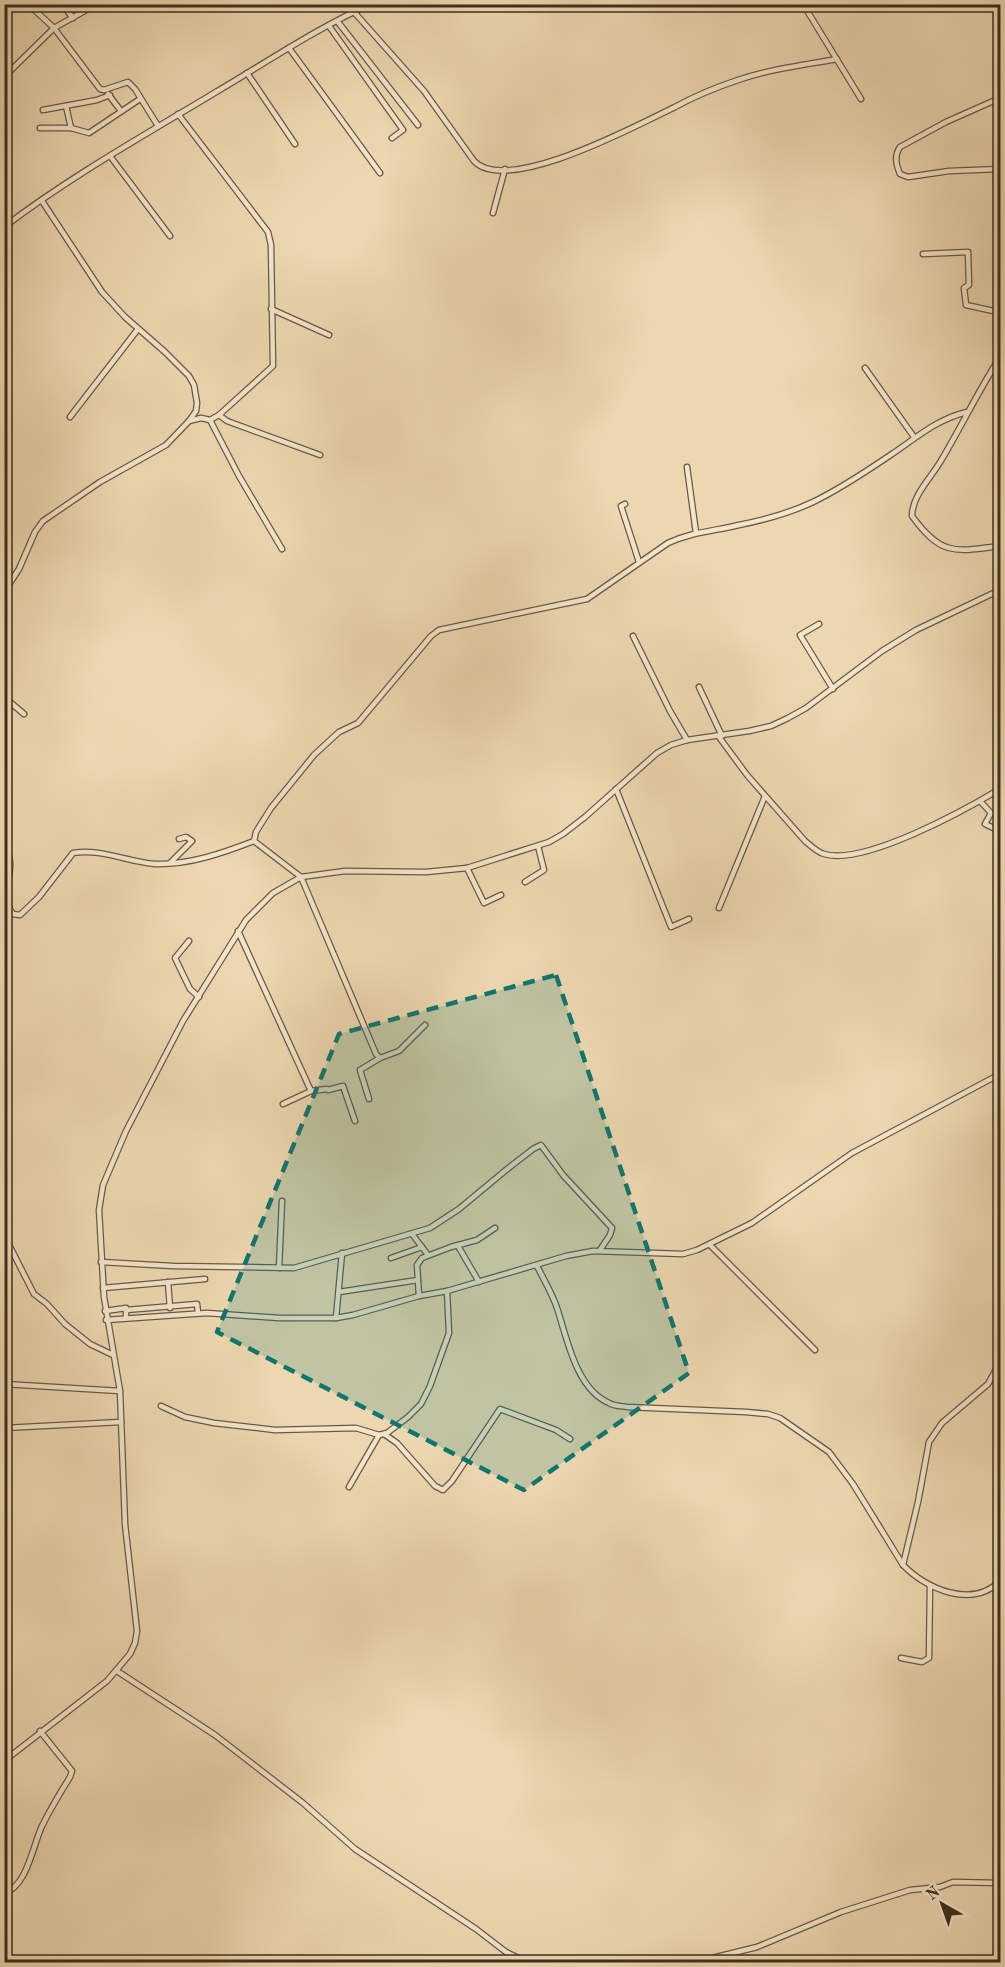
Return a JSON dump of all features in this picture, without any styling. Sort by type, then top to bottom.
[{"type":"street","points":[[28,4],[54,28],[96,84],[110,95],[121,111]]},
{"type":"street","points":[[62,4],[73,18]]},
{"type":"street","points":[[4,77],[54,28],[98,4]]},
{"type":"street","points":[[345,4],[424,91],[479,166],[488,169],[534,165],[585,150],[675,106],[739,80],[768,71],[837,59]]},
{"type":"street","points":[[4,227],[158,126],[289,48],[371,4]]},
{"type":"street","points":[[803,4],[861,99]]},
{"type":"street","points":[[338,22],[418,125]]},
{"type":"street","points":[[329,26],[403,130],[392,138]]},
{"type":"street","points":[[289,48],[380,173]]},
{"type":"street","points":[[247,73],[296,144]]},
{"type":"street","points":[[104,90],[128,82],[158,126]]},
{"type":"street","points":[[43,110],[110,95]]},
{"type":"street","points":[[1000,98],[946,122],[900,147],[896,163],[900,174],[908,177],[949,171],[1000,169]]},
{"type":"street","points":[[40,128],[70,128],[89,133],[140,99]]},
{"type":"street","points":[[66,106],[70,128]]},
{"type":"street","points":[[178,114],[270,235],[273,366],[219,415],[210,420],[201,418],[189,421]]},
{"type":"street","points":[[110,156],[170,236]]},
{"type":"street","points":[[493,213],[506,169]]},
{"type":"street","points":[[4,592],[19,569],[35,532],[43,521],[100,482],[166,445],[189,421],[196,411],[197,403],[194,385],[168,354],[138,329],[102,292],[42,201]]},
{"type":"street","points":[[923,254],[969,252],[969,285],[964,288],[966,305],[998,312],[1000,320]]},
{"type":"street","points":[[271,309],[329,335]]},
{"type":"street","points":[[70,417],[138,329]]},
{"type":"street","points":[[1000,357],[912,508],[912,516],[929,537],[942,547],[956,550],[1000,546]]},
{"type":"street","points":[[865,369],[914,437]]},
{"type":"street","points":[[254,841],[256,832],[271,808],[314,755],[339,732],[358,723],[431,636],[439,630],[587,598],[668,543],[696,533],[748,523],[798,509],[878,464],[914,437],[956,414],[967,412]]},
{"type":"street","points":[[219,415],[226,421],[320,455]]},
{"type":"street","points":[[210,420],[239,476],[282,549]]},
{"type":"street","points":[[687,467],[696,533]]},
{"type":"street","points":[[625,504],[621,507],[639,562]]},
{"type":"street","points":[[4,1761],[107,1681],[130,1654],[135,1643],[137,1631],[126,1546],[120,1391],[106,1320],[101,1262],[99,1210],[103,1185],[111,1163],[175,1035],[238,931],[260,903],[288,883],[301,877],[345,871],[426,872],[467,868],[538,846],[564,834],[657,753],[671,745],[687,740],[771,726],[806,708],[882,651],[908,635],[1000,590]]},
{"type":"street","points":[[819,624],[800,635],[833,689]]},
{"type":"street","points":[[633,636],[687,740]]},
{"type":"street","points":[[699,687],[720,736],[747,775],[805,841],[826,855],[858,854],[900,839],[1000,789]]},
{"type":"street","points":[[4,697],[24,714]]},
{"type":"street","points":[[616,789],[671,927],[689,920]]},
{"type":"street","points":[[719,908],[765,796]]},
{"type":"street","points":[[980,801],[991,813],[985,824],[1000,832]]},
{"type":"street","points":[[170,863],[192,841],[186,837],[179,838]]},
{"type":"street","points":[[4,842],[10,863],[6,901],[13,914],[20,915],[39,897],[73,853],[95,853],[139,861],[170,863],[212,856],[254,841]]},
{"type":"street","points":[[254,841],[301,877],[367,1034],[380,1058]]},
{"type":"street","points":[[525,882],[544,870],[538,846]]},
{"type":"street","points":[[467,868],[484,903],[501,895]]},
{"type":"street","points":[[238,931],[311,1090]]},
{"type":"street","points":[[189,941],[175,958],[190,989],[199,997]]},
{"type":"street","points":[[369,1099],[360,1070],[380,1058],[399,1051],[425,1025]]},
{"type":"street","points":[[106,1320],[198,1313],[279,1318],[336,1318],[447,1291],[566,1256],[600,1250],[683,1254],[710,1245],[752,1224],[852,1153],[1000,1074]]},
{"type":"street","points":[[283,1104],[311,1090],[328,1090],[343,1086],[355,1121]]},
{"type":"street","points":[[101,1262],[294,1268],[429,1228],[444,1220],[533,1149],[542,1145],[563,1175],[612,1228],[600,1250]]},
{"type":"street","points":[[279,1268],[282,1201]]},
{"type":"street","points":[[419,1296],[419,1261],[428,1255],[477,1240],[495,1228]]},
{"type":"street","points":[[412,1234],[428,1255]]},
{"type":"street","points":[[4,1235],[34,1294],[47,1304],[65,1324],[113,1355]]},
{"type":"street","points":[[710,1245],[815,1350]]},
{"type":"street","points":[[458,1246],[479,1282]]},
{"type":"street","points":[[391,1258],[422,1247]]},
{"type":"street","points":[[336,1318],[342,1253]]},
{"type":"street","points":[[537,1266],[557,1307],[565,1338],[577,1366],[595,1394],[609,1404],[627,1407],[757,1413],[780,1418],[830,1452],[853,1484],[903,1565],[913,1575],[941,1591],[974,1594],[984,1592],[1000,1581]]},
{"type":"street","points":[[103,1288],[205,1279]]},
{"type":"street","points":[[339,1292],[418,1280]]},
{"type":"street","points":[[168,1282],[170,1314]]},
{"type":"street","points":[[349,1487],[381,1434],[394,1428],[415,1411],[430,1386],[441,1362],[449,1333],[447,1291]]},
{"type":"street","points":[[105,1311],[198,1304],[198,1313]]},
{"type":"street","points":[[126,1310],[126,1318]]},
{"type":"street","points":[[903,1565],[929,1442],[942,1423],[988,1384],[1000,1362]]},
{"type":"street","points":[[4,1384],[120,1391]]},
{"type":"street","points":[[161,1406],[184,1418],[214,1423],[275,1430],[356,1428],[381,1434],[397,1443],[435,1486],[443,1490],[452,1481],[500,1409],[556,1430],[570,1439]]},
{"type":"street","points":[[4,1428],[122,1422]]},
{"type":"street","points":[[902,1658],[922,1662],[929,1658],[930,1586]]},
{"type":"street","points":[[117,1671],[215,1735],[303,1803],[355,1849],[476,1929],[506,1952],[526,1962]]},
{"type":"street","points":[[4,1886],[6,1893],[14,1888],[23,1875],[41,1828],[72,1771],[40,1731]]},
{"type":"street","points":[[696,1962],[757,1947],[848,1910],[910,1890],[940,1887],[953,1882],[1000,1883]]},
{"type":"highlighted area","points":[[556,975],[689,1373],[524,1490],[217,1332],[339,1034]]}]
